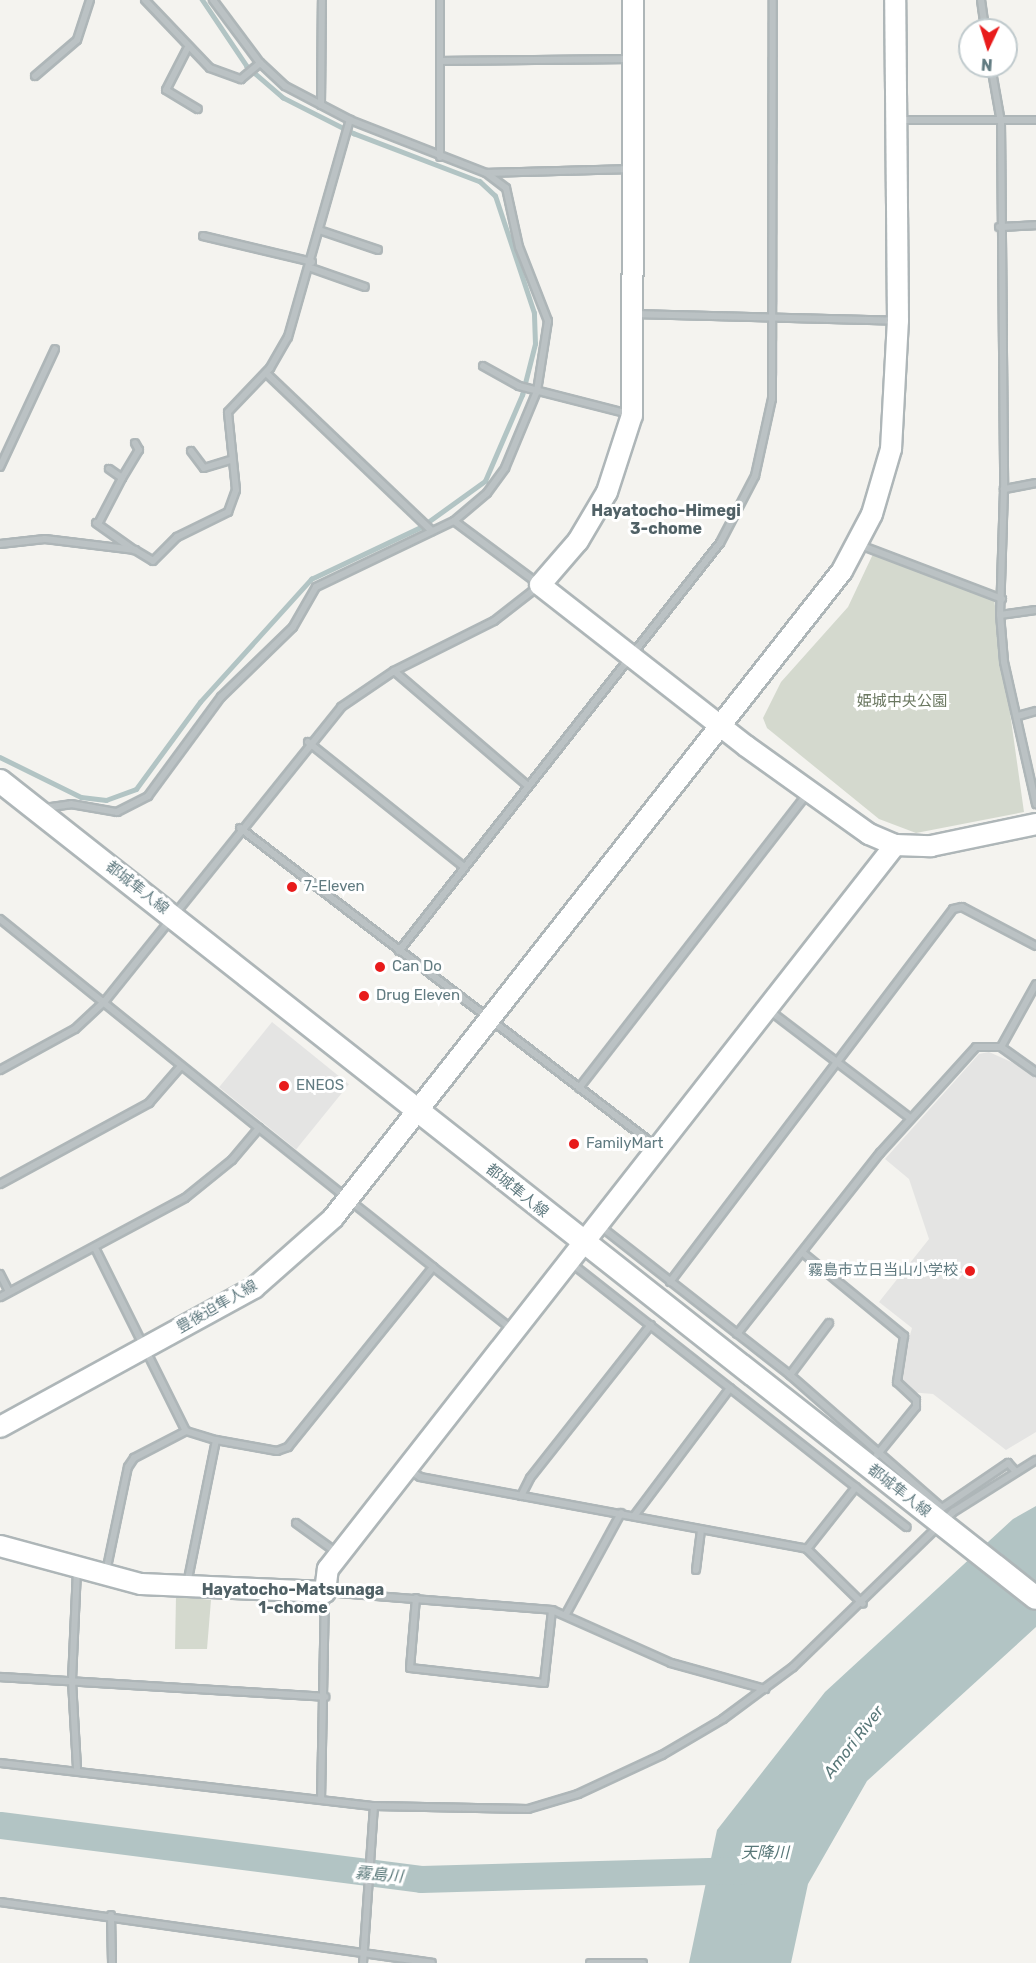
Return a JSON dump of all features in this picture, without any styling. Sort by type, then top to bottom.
[{"type":"main road","name":"都城隼人線","points":[[0,781],[417,1110],[577,1254],[945,1527],[1036,1598]]},
{"type":"street","points":[[35,76],[77,40],[90,0]]},
{"type":"street","points":[[145,0],[169,19],[188,49],[218,71],[246,75],[257,65]]},
{"type":"street","points":[[213,0],[257,65],[285,86],[350,123],[486,173],[634,169]]},
{"type":"street","points":[[321,105],[322,0]]},
{"type":"street","points":[[440,0],[440,157]]},
{"type":"street","points":[[0,1061],[3,1068],[75,1029],[105,1001],[308,742],[341,707],[394,671],[494,621],[540,585],[578,541],[607,492],[632,414],[636,314],[633,0]]},
{"type":"street","points":[[399,951],[720,543],[755,476],[772,399],[773,0]]},
{"type":"street","name":"豊後迫隼人線","points":[[0,1427],[254,1288],[349,1198],[722,725],[858,545],[891,449],[898,321],[895,0]]},
{"type":"street","points":[[981,0],[983,18]]},
{"type":"street","points":[[188,49],[166,90],[198,110]]},
{"type":"street","points":[[440,60],[633,59]]},
{"type":"street","points":[[993,78],[1001,122],[999,226],[1004,489],[1000,614],[1036,804]]},
{"type":"street","points":[[897,120],[1001,122],[1036,120]]},
{"type":"street","points":[[135,443],[139,450],[97,524],[153,561],[177,537],[228,512],[236,490],[231,460],[228,412],[266,373],[288,337],[322,231],[350,123]]},
{"type":"street","points":[[39,812],[60,803],[117,812],[135,806],[162,781],[221,697],[293,627],[316,587],[431,530],[454,521],[496,484],[535,391],[548,333],[545,308],[519,247],[510,194],[486,173]]},
{"type":"street","points":[[999,226],[1036,225]]},
{"type":"street","points":[[322,231],[378,250]]},
{"type":"street","points":[[203,236],[311,265],[365,287]]},
{"type":"street","points":[[636,314],[898,321]]},
{"type":"street","points":[[0,467],[55,349]]},
{"type":"street","points":[[483,366],[519,386],[632,414]]},
{"type":"street","points":[[266,373],[431,530]]},
{"type":"street","points":[[191,451],[204,468],[231,460]]},
{"type":"street","points":[[109,469],[122,478]]},
{"type":"street","points":[[1004,489],[1036,483]]},
{"type":"street","points":[[454,521],[868,834],[895,845],[931,846],[1036,824]]},
{"type":"street","points":[[0,544],[37,538],[135,550]]},
{"type":"street","points":[[858,545],[1002,599]]},
{"type":"street","points":[[1000,614],[1036,610]]},
{"type":"street","points":[[394,671],[528,786]]},
{"type":"street","points":[[1018,716],[1036,711]]},
{"type":"street","points":[[308,742],[465,868]]},
{"type":"street","points":[[579,1088],[811,790]]},
{"type":"street","points":[[240,828],[489,1021],[661,1150]]},
{"type":"street","points":[[321,1800],[325,1697],[325,1592],[328,1569],[514,1330],[661,1150],[895,845]]},
{"type":"street","points":[[670,1282],[953,909],[962,907],[1036,946]]},
{"type":"street","points":[[0,919],[514,1330]]},
{"type":"street","points":[[1001,1047],[1036,984]]},
{"type":"street","points":[[769,1011],[910,1118]]},
{"type":"street","points":[[737,1334],[910,1118],[976,1047],[1001,1047],[1036,1072]]},
{"type":"street","points":[[0,1184],[149,1103],[181,1066]]},
{"type":"street","points":[[0,1297],[96,1250],[185,1198],[232,1160],[259,1128]]},
{"type":"street","points":[[599,1226],[790,1375],[877,1455],[942,1508],[1008,1463],[1016,1472]]},
{"type":"street","points":[[96,1250],[148,1347],[186,1431]]},
{"type":"street","points":[[803,1252],[904,1336],[897,1382],[916,1400],[916,1407],[877,1455]]},
{"type":"street","points":[[577,1254],[651,1325],[907,1527]]},
{"type":"street","points":[[105,1576],[128,1467],[134,1458],[186,1431],[216,1440],[277,1451],[288,1447],[433,1266]]},
{"type":"street","points":[[0,1274],[9,1292]]},
{"type":"street","points":[[790,1375],[829,1323]]},
{"type":"street","points":[[521,1496],[530,1478],[651,1325]]},
{"type":"street","points":[[634,1516],[730,1388]]},
{"type":"street","points":[[187,1585],[216,1440]]},
{"type":"street","points":[[0,1763],[77,1768],[374,1806],[493,1812],[556,1801],[692,1738],[765,1689],[862,1605],[945,1527],[1016,1472],[1036,1460]]},
{"type":"street","points":[[408,1469],[420,1477],[807,1548],[862,1605]]},
{"type":"street","points":[[807,1548],[856,1486]]},
{"type":"street","points":[[566,1614],[621,1513]]},
{"type":"street","points":[[296,1523],[339,1554]]},
{"type":"street","points":[[696,1570],[701,1530]]},
{"type":"street","points":[[0,1546],[105,1576],[187,1585],[416,1598],[552,1610],[566,1614],[671,1663],[765,1689]]},
{"type":"street","points":[[77,1768],[72,1680],[78,1568]]},
{"type":"street","points":[[416,1598],[410,1668],[544,1683],[552,1610]]},
{"type":"street","points":[[0,1677],[325,1697]]},
{"type":"street","points":[[363,1956],[374,1806]]},
{"type":"street","points":[[0,1902],[111,1916],[363,1956],[432,1963]]},
{"type":"street","points":[[111,1916],[112,1963]]},
{"type":"street","points":[[590,1963],[644,1963]]},
{"type":"shaded area","name":"ENEOS","points":[[272,1022],[349,1084],[296,1150],[219,1087]]},
{"type":"shaded area","name":"霧島市立日当山小学校","points":[[989,1052],[1036,1073],[1036,1432],[1006,1450],[933,1394],[909,1392],[903,1382],[904,1356],[912,1328],[879,1302],[929,1239],[909,1179],[885,1159],[979,1054]]},
{"type":"green space","name":"姫城中央公園","points":[[873,554],[994,599],[1024,812],[916,833],[879,819],[767,728],[763,718],[781,682],[848,607]]},
{"type":"green space","points":[[176,1596],[211,1600],[207,1649],[175,1649]]},
{"type":"water","name":"天降川","points":[[1036,1506],[1036,1627],[867,1781],[808,1884],[791,1963],[689,1963],[717,1830],[825,1692],[1013,1519]]},
{"type":"waterway","points":[[0,757],[81,797],[106,800],[136,789],[200,702],[311,579],[421,527],[485,481],[522,395],[535,344],[534,313],[495,196],[480,182],[354,134],[283,98],[247,67],[202,0]]},
{"type":"waterway","name":"霧島川","points":[[0,1825],[421,1879],[745,1870]]},
{"type":"place","name":"7-Eleven","points":[[292,887]]},
{"type":"place","name":"Can Do","points":[[380,967]]},
{"type":"place","name":"Drug Eleven","points":[[364,996]]},
{"type":"place","name":"ENEOS","points":[[284,1086]]},
{"type":"place","name":"FamilyMart","points":[[574,1144]]},
{"type":"place","name":"霧島市立日当山小学校","points":[[970,1271]]},
{"type":"district","name":"Hayatocho-Himegi 3-chome","points":[[666,520]]},
{"type":"district","name":"Hayatocho-Matsunaga 1-chome","points":[[293,1599]]},
{"type":"water label","name":"Amori River","points":[[854,1742]]}]
